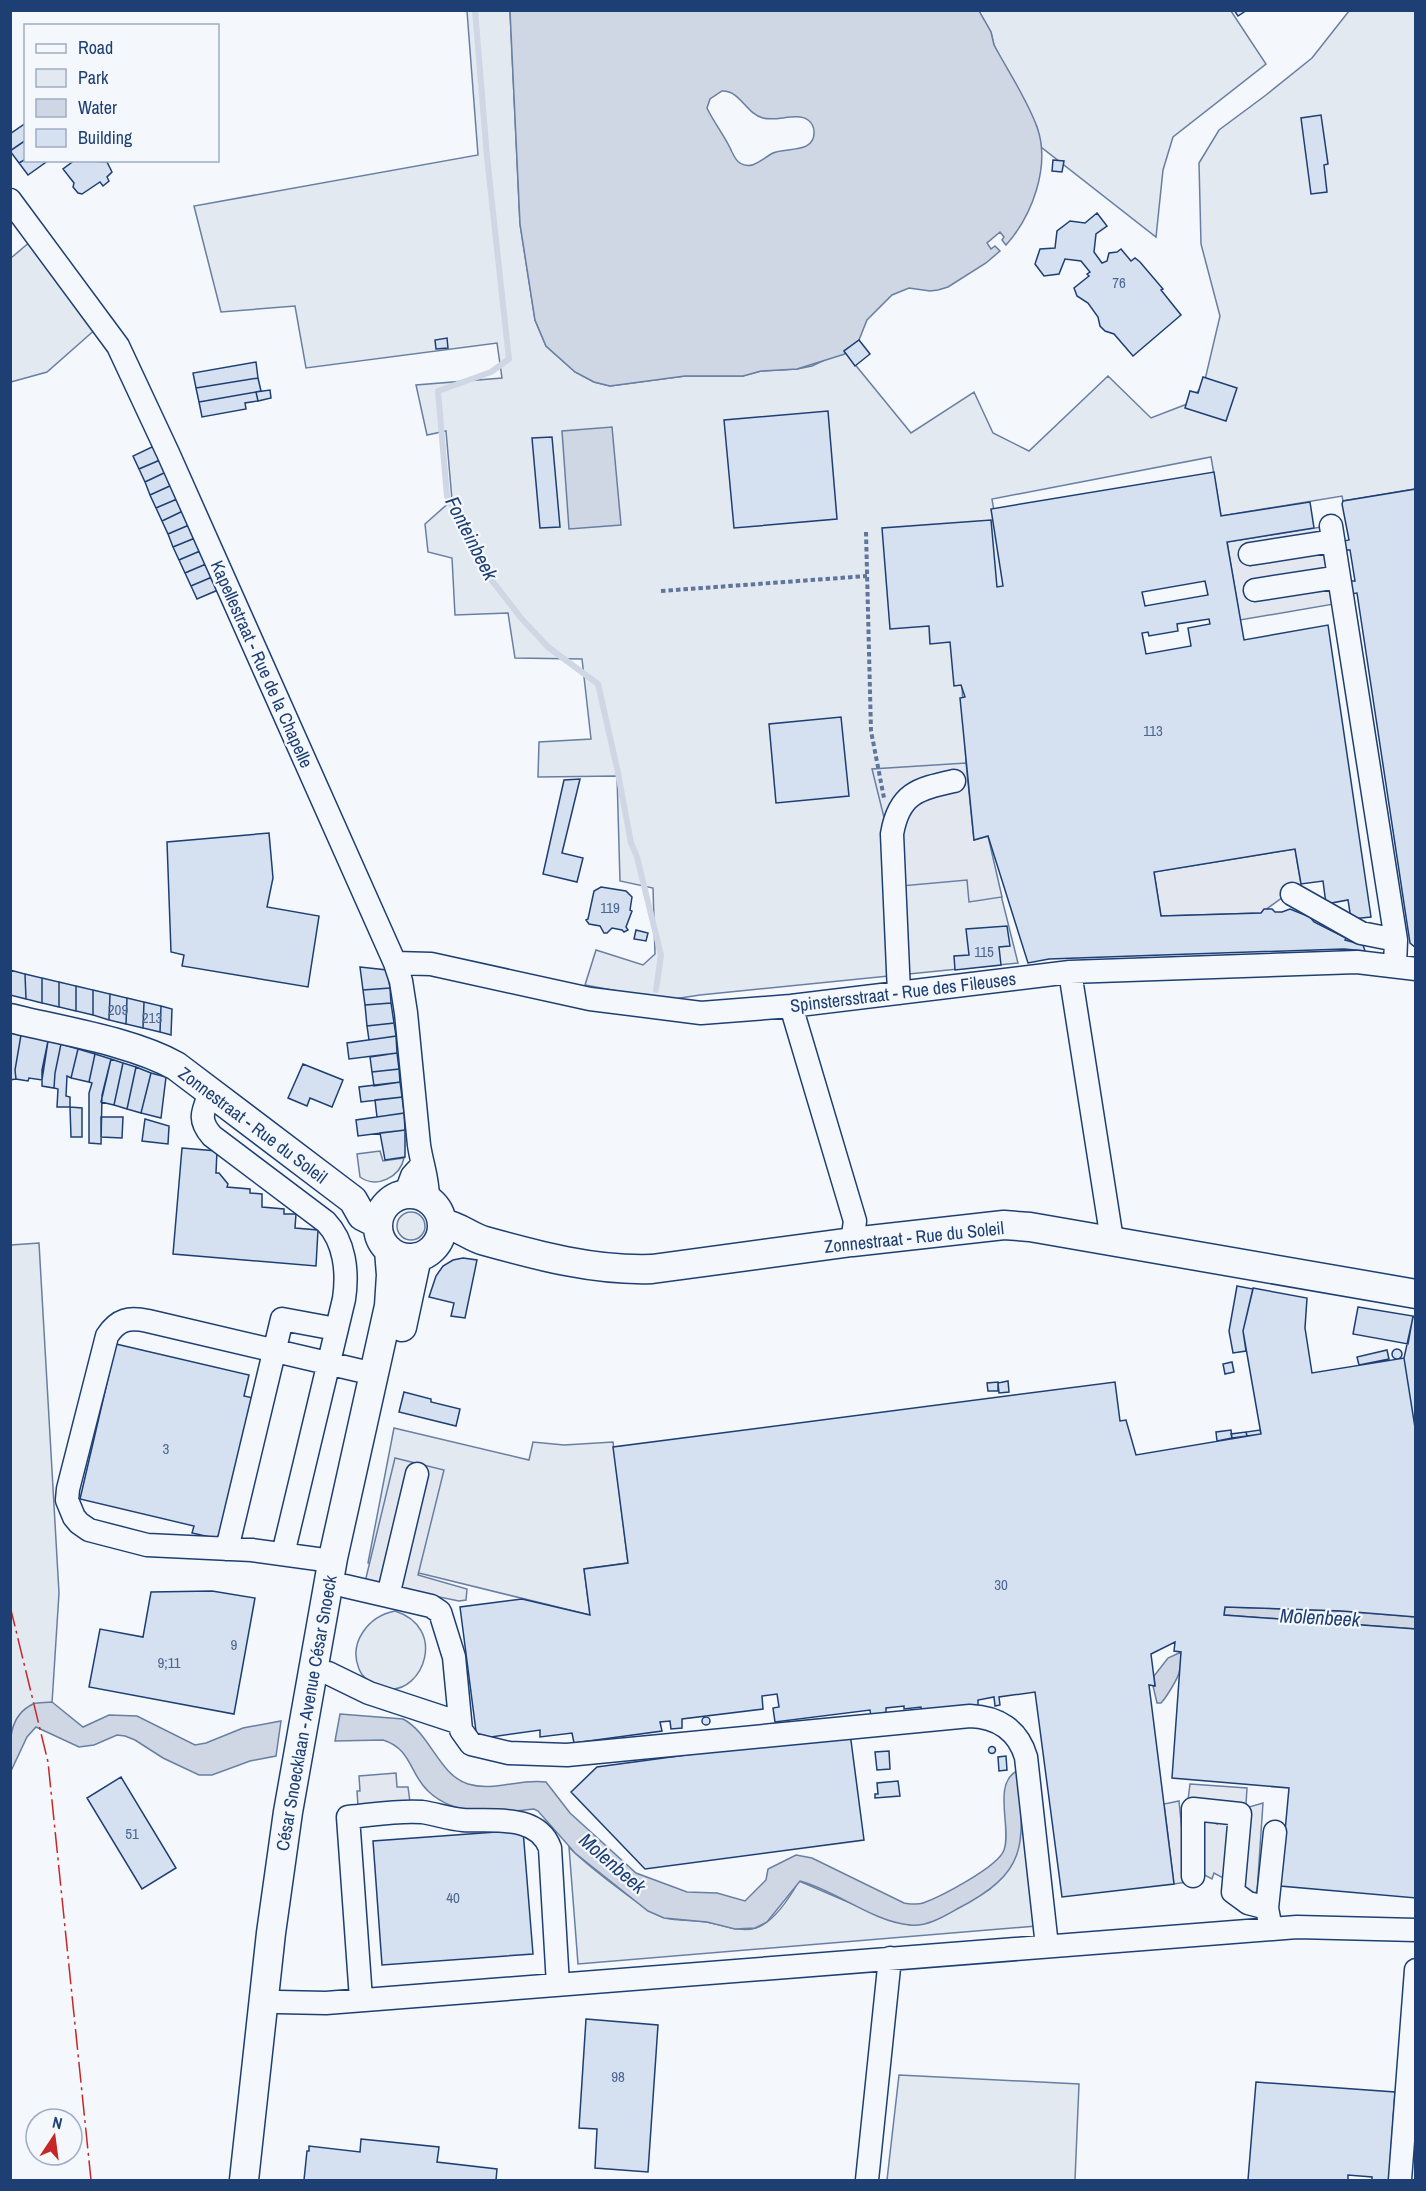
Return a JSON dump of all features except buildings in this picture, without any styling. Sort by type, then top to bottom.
[{"type":"main road","name":"Zonnestraat - Rue du Soleil","points":[[10,1018],[157,1056],[176,1066],[353,1200],[362,1216],[397,1215],[397,1256],[407,1258],[432,1242],[456,1247],[483,1240],[562,1260],[625,1270],[652,1269],[852,1242],[1004,1226],[1030,1227],[1112,1240],[1416,1294]]},
{"type":"main road","points":[[397,1215],[435,1206],[432,1242]]},
{"type":"main road","name":"César Snoecklaan - Avenue César Snoeck","points":[[244,2181],[271,1933],[288,1812],[332,1561],[391,1291],[397,1215]]},
{"type":"main road","name":"César Snoecklaan - Avenue César Snoeck","points":[[259,2181],[278,2002],[328,1672],[345,1586],[432,1242]]},
{"type":"street","name":"Kapellestraat - Rue de la Chapelle","points":[[10,200],[118,346],[395,963],[401,981],[406,1013],[422,1164],[428,1180],[397,1215]]},
{"type":"street","points":[[1250,554],[1332,534],[1395,940],[1405,968]]},
{"type":"street","points":[[1255,590],[1339,578]]},
{"type":"street","points":[[899,993],[892,834],[895,819],[900,806],[909,795],[931,786],[954,781]]},
{"type":"street","points":[[1292,894],[1361,933],[1395,940]]},
{"type":"street","name":"Spinstersstraat - Rue des Fileuses","points":[[395,963],[431,964],[590,999],[701,1012],[791,1006],[1070,972],[1357,962],[1405,968]]},
{"type":"street","points":[[1070,972],[1112,1240]]},
{"type":"street","points":[[791,1006],[855,1221],[852,1242]]},
{"type":"street","points":[[211,1091],[202,1120],[204,1127],[212,1136],[332,1228],[341,1246],[345,1268],[344,1299],[283,1554]]},
{"type":"street","points":[[332,1561],[227,1549],[147,1545],[88,1530],[74,1517],[67,1500],[68,1489],[107,1336],[113,1327],[127,1319],[148,1320],[374,1374]]},
{"type":"street","points":[[227,1549],[282,1319],[336,1329]]},
{"type":"street","points":[[388,1596],[417,1474]]},
{"type":"street","points":[[345,1586],[431,1606],[440,1612],[454,1657],[460,1723],[465,1737],[471,1744],[508,1753],[567,1755],[970,1716],[995,1719],[1015,1734],[1022,1744],[1026,1757],[1047,1946]]},
{"type":"street","points":[[328,1672],[369,1693],[460,1723]]},
{"type":"street","points":[[1193,1876],[1193,1809],[1240,1814],[1233,1892],[1269,1918],[1297,1927],[1416,1930]]},
{"type":"street","points":[[361,1999],[348,1817],[413,1812],[464,1820],[514,1821],[536,1829],[543,1836],[550,1848],[558,1985]]},
{"type":"street","points":[[1269,1918],[1275,1832]]},
{"type":"street","points":[[278,2002],[326,2003],[1047,1946],[1269,1918]]},
{"type":"street","points":[[867,2181],[890,1958]]},
{"type":"street","points":[[1400,2181],[1416,1970]]},
{"type":"path","points":[[866,532],[871,731],[892,834]]},
{"type":"path","points":[[661,591],[867,576]]},
{"type":"green space","points":[[467,11],[510,11],[520,224],[535,320],[546,346],[575,372],[594,382],[610,386],[685,376],[743,376],[761,371],[812,366],[844,351],[911,433],[974,392],[993,433],[1029,451],[1108,376],[1151,418],[1187,404],[1204,384],[1220,316],[1201,244],[1199,163],[1219,130],[1312,58],[1349,11],[1415,11],[1415,489],[1343,501],[1342,496],[1221,516],[1211,457],[992,499],[1021,677],[962,687],[970,837],[986,835],[1018,963],[667,1000],[585,985],[596,950],[643,965],[655,954],[653,888],[620,881],[617,776],[538,777],[539,742],[591,739],[582,659],[515,658],[508,613],[455,615],[452,558],[428,552],[425,524],[452,500],[446,431],[427,435],[416,385],[502,378],[497,343],[306,368],[295,306],[221,312],[194,206],[478,155]]},
{"type":"green space","points":[[979,11],[1231,11],[1266,64],[1173,137],[1163,170],[1156,237],[1041,147],[1037,127]]},
{"type":"green space","points":[[31,241],[97,328],[47,372],[11,382],[11,258]]},
{"type":"green space","points":[[380,1151],[383,1161],[404,1158],[398,1171],[393,1176],[380,1181],[373,1182],[360,1177],[357,1154]]},
{"type":"green space","points":[[411,1212],[421,1216],[425,1226],[421,1236],[411,1240],[401,1236],[397,1226],[401,1216]]},
{"type":"green space","points":[[39,1243],[59,1593],[52,1703],[11,1736],[11,1245]]},
{"type":"green space","points":[[394,1428],[529,1460],[533,1442],[564,1445],[613,1442],[628,1563],[584,1569],[590,1615],[423,1574],[368,1563]]},
{"type":"green space","points":[[395,1611],[411,1619],[421,1631],[425,1644],[424,1658],[420,1671],[411,1681],[401,1687],[388,1689],[370,1682],[362,1674],[356,1659],[356,1649],[369,1624]]},
{"type":"green space","points":[[1022,1812],[1036,1926],[578,1964],[569,1847],[601,1875],[645,1907],[665,1918],[706,1922],[737,1929],[756,1928],[775,1915],[799,1881],[869,1911],[910,1925],[940,1918],[990,1889]]},
{"type":"green space","points":[[899,2075],[1079,2084],[1075,2180],[887,2180]]},
{"type":"shaded area","points":[[1321,527],[1334,604],[1240,620],[1227,542]]},
{"type":"shaded area","points":[[966,763],[974,840],[988,836],[1002,897],[969,902],[967,880],[901,886],[872,769]]},
{"type":"shaded area","points":[[1295,849],[1301,884],[1261,913],[1161,916],[1154,872]]},
{"type":"shaded area","points":[[395,1458],[444,1470],[418,1575],[467,1589],[466,1600],[459,1601],[365,1582]]},
{"type":"shaded area","points":[[396,1773],[397,1787],[408,1787],[410,1802],[358,1806],[359,1776]]},
{"type":"shaded area","points":[[1190,1784],[1247,1788],[1246,1804],[1188,1800]]},
{"type":"shaded area","points":[[1179,1801],[1187,1882],[1174,1884],[1164,1804]]},
{"type":"shaded area","points":[[1263,1803],[1257,1892],[1243,1895],[1249,1807]]},
{"type":"shaded area","points":[[1202,1816],[1217,1824],[1217,1817],[1231,1824],[1227,1880],[1214,1873],[1212,1879],[1199,1872]]},
{"type":"water","points":[[510,11],[979,11],[991,32],[994,45],[1028,106],[1041,142],[1042,158],[1037,190],[1024,220],[1006,245],[1000,232],[987,243],[991,249],[995,246],[1000,251],[986,263],[948,287],[930,291],[909,288],[892,295],[867,320],[859,340],[844,351],[845,354],[797,369],[761,371],[743,376],[685,376],[610,386],[594,382],[575,372],[546,346],[535,320],[520,224]],"holes":[[[722,91],[734,94],[757,116],[768,119],[798,117],[808,120],[814,128],[813,139],[805,147],[778,151],[753,165],[740,163],[707,108],[710,99]]]},
{"type":"water","points":[[612,427],[621,525],[569,529],[562,431]]},
{"type":"water","name":"Molenbeek","points":[[1225,1607],[1342,1611],[1415,1617],[1415,1629],[1224,1615]]},
{"type":"water","points":[[1181,1652],[1180,1668],[1176,1679],[1169,1693],[1161,1703],[1157,1703],[1153,1686],[1155,1685],[1154,1676],[1168,1658]]},
{"type":"water","points":[[52,1702],[83,1727],[109,1715],[137,1716],[195,1745],[243,1728],[281,1721],[276,1756],[250,1761],[212,1775],[199,1775],[125,1736],[117,1735],[94,1745],[79,1747],[36,1727],[27,1737],[11,1771],[10,1743],[18,1717],[33,1704]]},
{"type":"water","name":"Molenbeek","points":[[340,1714],[403,1719],[420,1734],[449,1772],[468,1784],[497,1786],[536,1781],[546,1782],[570,1813],[636,1873],[687,1892],[717,1893],[745,1901],[766,1880],[768,1869],[796,1855],[812,1858],[904,1903],[923,1903],[968,1881],[991,1865],[1004,1850],[1006,1830],[1004,1796],[1010,1777],[1017,1771],[1021,1837],[1010,1869],[998,1882],[952,1912],[922,1924],[896,1923],[800,1881],[767,1922],[755,1928],[735,1929],[707,1922],[664,1918],[648,1911],[575,1853],[538,1811],[534,1809],[478,1812],[451,1806],[428,1791],[405,1755],[392,1744],[383,1740],[335,1741]]},
{"type":"waterway","name":"Fonteinbeek","points":[[475,10],[487,157],[509,359],[491,372],[438,391],[447,496],[490,578],[521,618],[548,647],[598,684],[631,843],[637,857],[661,955],[656,990]]},
{"type":"power","points":[[10,1606],[48,1762],[91,2180]]}]
